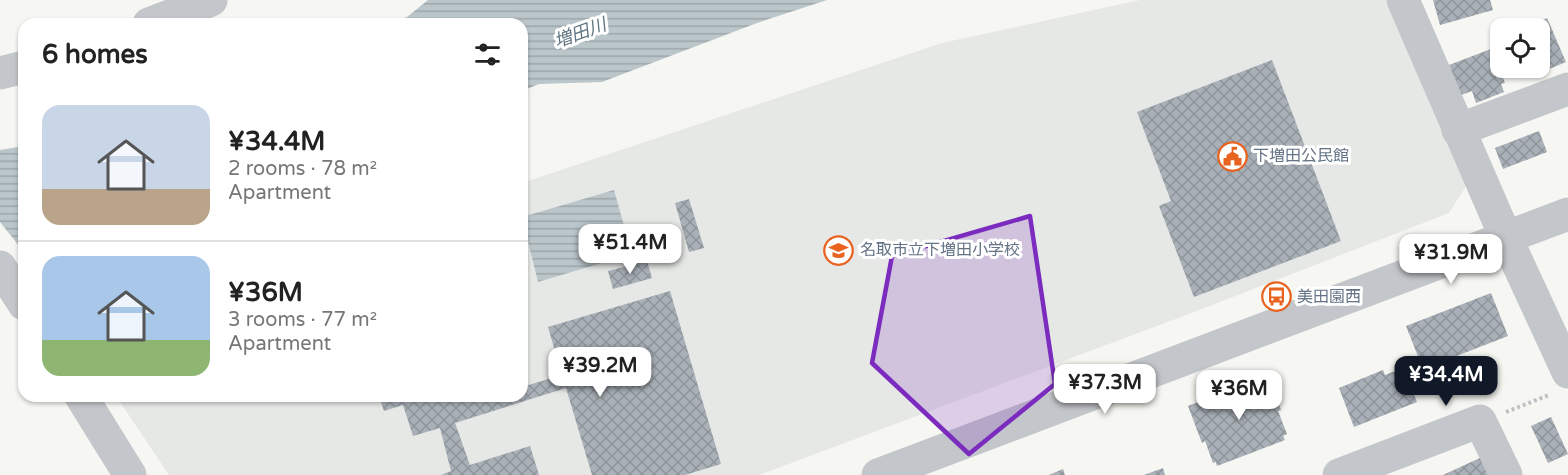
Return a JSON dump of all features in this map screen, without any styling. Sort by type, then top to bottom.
[{"type":"street","points":[[164,18],[211,0]]},
{"type":"street","points":[[1403,0],[1506,238],[1560,383]]},
{"type":"street","points":[[0,73],[18,68]]},
{"type":"street","points":[[1458,130],[1568,89]]},
{"type":"street","points":[[878,475],[1568,214]]},
{"type":"street","points":[[0,267],[18,295]]},
{"type":"street","points":[[85,402],[130,475]]},
{"type":"street","points":[[1339,475],[1480,421],[1506,475]]},
{"type":"path","points":[[1480,421],[1560,383]]},
{"type":"highlighted area","points":[[1030,216],[1055,384],[969,454],[872,363],[892,256]]},
{"type":"shaded area","name":"名取市立下増田小学校","points":[[1140,0],[1390,0],[1466,186],[1449,213],[1181,317],[759,475],[169,475],[120,402],[528,402],[528,181],[942,43]]},
{"type":"water","name":"増田川","points":[[428,0],[827,0],[757,23],[602,82],[539,84],[528,89],[528,18],[404,18]]},
{"type":"water","points":[[18,147],[18,294],[0,302],[0,150]]},
{"type":"water","points":[[614,190],[632,254],[538,282],[528,241],[528,215]]},
{"type":"pier","points":[[0,222],[18,244],[18,298],[0,305]]},
{"type":"building","points":[[1433,0],[1490,0],[1493,10],[1440,25]]},
{"type":"building","points":[[1550,25],[1566,62],[1550,69]]},
{"type":"building","points":[[1490,49],[1490,78],[1503,78],[1505,83],[1501,84],[1504,92],[1476,103],[1472,91],[1461,95],[1449,65]]},
{"type":"building","name":"下増田公民館","points":[[1272,60],[1341,241],[1194,297],[1159,206],[1171,201],[1137,112]]},
{"type":"building","points":[[1539,131],[1547,152],[1503,169],[1495,148]]},
{"type":"building","points":[[689,199],[704,248],[689,252],[675,203]]},
{"type":"building","points":[[647,261],[652,278],[613,289],[608,271]]},
{"type":"building","points":[[670,291],[721,464],[685,475],[592,475],[566,388],[528,400],[528,385],[562,375],[548,327]]},
{"type":"building","points":[[1491,293],[1508,336],[1423,369],[1406,326]]},
{"type":"building","points":[[1403,368],[1417,402],[1354,427],[1339,388],[1383,370],[1385,375]]},
{"type":"building","points":[[1268,375],[1281,410],[1278,411],[1287,434],[1283,436],[1285,440],[1217,466],[1216,462],[1213,463],[1205,441],[1202,443],[1188,406]]},
{"type":"building","points":[[381,402],[522,402],[455,423],[470,465],[530,446],[539,475],[441,475],[451,471],[440,428],[413,436],[403,405],[384,411]]},
{"type":"building","points":[[1551,417],[1568,454],[1548,463],[1531,426]]},
{"type":"building","points":[[1482,457],[1491,475],[1443,475]]},
{"type":"building","points":[[1163,468],[1165,475],[1144,475]]},
{"type":"building","points":[[1063,469],[1065,475],[1049,475]]},
{"type":"place","name":"下増田公民館","points":[[1232,156]]},
{"type":"place","name":"名取市立下増田小学校","points":[[839,250]]},
{"type":"place","name":"美田園西","points":[[1276,297]]}]
